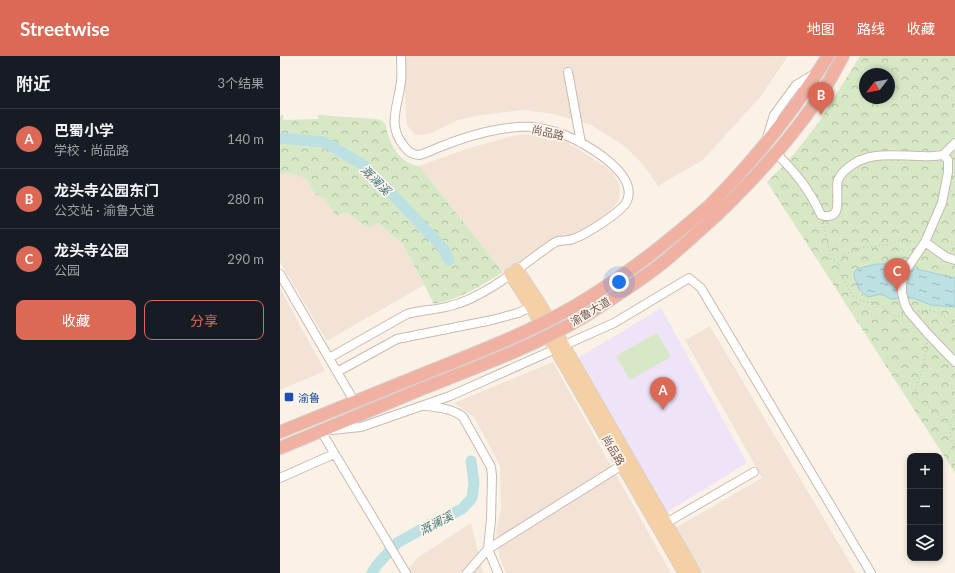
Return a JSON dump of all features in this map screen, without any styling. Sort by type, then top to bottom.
[{"type":"highway","name":"渝鲁大道","points":[[280,432],[506,340],[572,307],[628,272],[657,250],[709,206],[765,146],[787,117],[828,56]]},
{"type":"highway","name":"渝鲁大道","points":[[280,448],[512,353],[581,318],[637,282],[664,261],[717,215],[776,153],[816,102],[831,80],[843,56]]},
{"type":"main road","name":"尚品路","points":[[514,272],[530,307],[559,348],[696,573]]},
{"type":"main road","name":"尚品路","points":[[514,272],[539,302],[559,348],[622,465],[684,573]]},
{"type":"street","name":"尚品路","points":[[401,56],[401,81],[394,117],[395,128],[403,145],[414,155],[426,153],[463,138],[505,129],[533,127],[573,138],[615,166],[627,183],[627,201],[612,216],[573,240],[558,241],[514,272]]},
{"type":"street","points":[[568,72],[581,143]]},
{"type":"street","points":[[776,153],[796,173],[821,215],[827,217],[832,216],[836,212],[838,206],[838,180],[842,172],[854,162],[881,155],[943,155],[955,143]]},
{"type":"street","points":[[943,155],[948,160],[948,172],[942,203],[924,242],[904,273],[902,284],[907,308],[928,334],[955,362]]},
{"type":"street","points":[[924,242],[946,257],[955,260]]},
{"type":"street","points":[[329,358],[407,314],[419,310],[429,310],[450,306],[468,300],[514,272]]},
{"type":"street","points":[[280,274],[354,401]]},
{"type":"street","points":[[406,573],[321,431],[361,428],[450,396],[614,323],[688,278],[701,288],[871,573]]},
{"type":"street","points":[[337,372],[398,339],[492,320],[518,313],[530,307]]},
{"type":"street","points":[[423,406],[434,406],[458,412],[463,417],[491,468],[491,520],[488,549],[498,573]]},
{"type":"street","points":[[280,478],[334,454]]},
{"type":"street","points":[[466,573],[488,549],[622,465]]},
{"type":"street","points":[[666,523],[754,472]]},
{"type":"path","points":[[821,215],[831,259],[840,264]]},
{"type":"path","points":[[924,242],[902,240],[887,245],[861,248],[843,255],[838,270],[853,296],[864,302],[878,303],[892,315],[898,317],[907,308],[937,312],[955,327]]},
{"type":"path","points":[[928,334],[923,369],[917,384],[915,397],[945,419],[950,427]]},
{"type":"path","points":[[955,413],[950,427],[950,438],[955,447]]},
{"type":"shaded area","points":[[404,56],[788,56],[761,96],[703,160],[658,186],[644,166],[626,147],[591,125],[554,114],[522,110],[476,116],[458,120],[429,134],[415,135],[407,125]]},
{"type":"shaded area","points":[[543,134],[567,142],[613,173],[620,186],[619,200],[604,216],[572,236],[564,234],[503,272],[419,166],[466,149],[516,135]]},
{"type":"shaded area","points":[[286,172],[305,178],[315,194],[325,199],[336,216],[347,212],[368,228],[378,223],[403,244],[424,285],[327,341],[280,262],[280,175]]},
{"type":"shaded area","points":[[280,288],[325,371],[280,390]]},
{"type":"shaded area","points":[[661,308],[747,463],[667,512],[578,358]]},
{"type":"shaded area","points":[[710,326],[856,573],[703,573],[675,528],[762,478],[685,340]]},
{"type":"shaded area","points":[[553,362],[671,573],[506,573],[500,559],[496,531],[501,509],[500,466],[474,417],[454,403]]},
{"type":"shaded area","points":[[471,523],[483,573],[405,573],[417,558]]},
{"type":"green space","points":[[860,56],[955,56],[955,473],[767,182],[794,154],[819,122]]},
{"type":"green space","points":[[283,115],[283,120],[318,119],[318,115],[376,119],[384,122],[393,146],[399,155],[413,165],[419,166],[503,272],[462,295],[434,304],[403,244],[378,223],[368,228],[347,212],[336,216],[325,199],[315,194],[305,178],[286,172],[280,175],[280,116]]},
{"type":"green space","points":[[657,333],[671,357],[630,380],[616,356]]},
{"type":"water","points":[[876,264],[895,264],[955,278],[955,307],[931,305],[913,298],[891,299],[882,294],[868,297],[859,289],[854,272],[857,269]]},
{"type":"waterway","name":"溉澜溪","points":[[280,138],[324,142],[362,164],[443,248],[449,260]]},
{"type":"waterway","name":"溉澜溪","points":[[372,573],[377,565],[397,543],[462,509],[472,498],[474,483],[471,461]]},
{"type":"place","name":"龙头寺公园东门","points":[[821,115]]},
{"type":"place","name":"龙头寺公园","points":[[897,291]]},
{"type":"place","name":"渝鲁","points":[[289,397]]},
{"type":"place","name":"巴蜀小学","points":[[663,410]]}]
